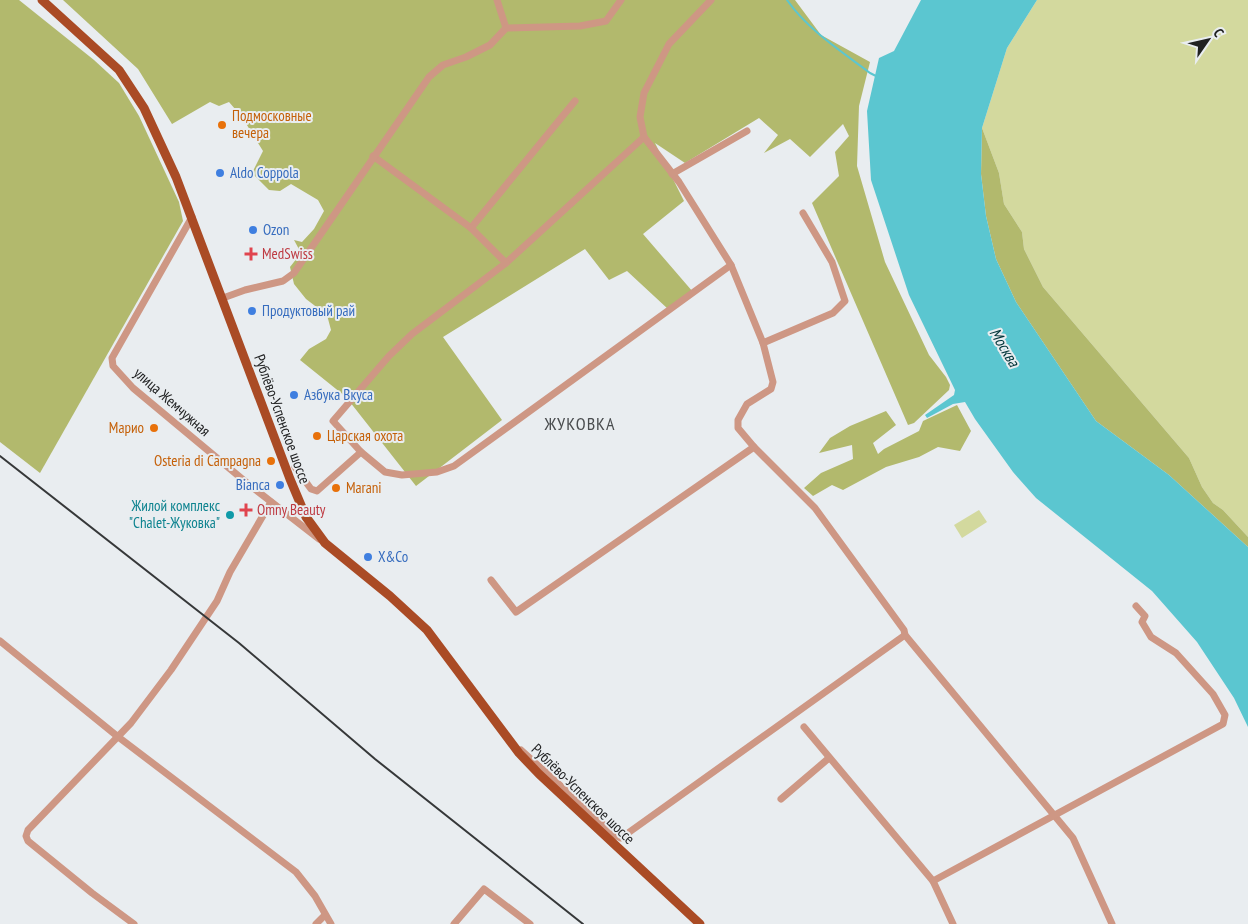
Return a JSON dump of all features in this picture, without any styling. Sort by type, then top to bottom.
[{"type":"main road","name":"Рублёво-Успенское шоссе","points":[[42,0],[108,59],[127,80],[144,108],[163,146],[192,217],[306,517],[325,543],[390,596],[427,630],[508,738],[539,774],[700,924]]},
{"type":"street","points":[[497,0],[506,28]]},
{"type":"street","points":[[223,298],[245,290],[283,281],[294,273],[428,76],[443,65],[466,57],[490,45],[506,28],[580,26],[606,21],[621,0]]},
{"type":"street","points":[[712,0],[669,44],[644,94],[640,117],[644,137],[672,174],[731,266],[763,343],[773,382],[770,389],[747,404],[738,420],[738,428],[754,448],[815,508],[904,630],[905,635],[1072,838],[1112,924]]},
{"type":"street","points":[[471,228],[574,101]]},
{"type":"street","points":[[672,174],[747,131]]},
{"type":"street","points":[[644,137],[506,263],[412,334],[389,356],[333,421],[361,452],[385,472],[402,474],[437,472],[454,466],[731,266]]},
{"type":"street","points":[[373,156],[471,228],[506,263]]},
{"type":"street","points":[[763,343],[833,313],[845,300],[832,262],[803,213]]},
{"type":"street","name":"улица Жемчужная","points":[[192,217],[112,358],[113,366],[133,388],[163,414],[271,502],[325,543]]},
{"type":"street","points":[[491,580],[516,612],[754,448]]},
{"type":"street","points":[[290,479],[295,467],[311,490],[317,491],[361,452]]},
{"type":"street","points":[[134,924],[28,841],[26,836],[28,830],[131,723],[171,670],[217,601],[230,572],[271,502]]},
{"type":"street","points":[[933,881],[1223,724],[1225,714],[1213,694],[1176,653],[1151,637],[1142,622],[1145,616],[1136,606]]},
{"type":"street","points":[[508,738],[615,835],[621,838],[905,635]]},
{"type":"street","points":[[0,641],[117,736],[296,872],[315,896],[332,924]]},
{"type":"street","points":[[804,727],[933,881],[953,924]]},
{"type":"street","points":[[781,799],[829,758]]},
{"type":"street","points":[[454,924],[484,889],[530,924]]},
{"type":"street","points":[[316,924],[325,915]]},
{"type":"green space","points":[[0,0],[19,0],[94,60],[119,83],[139,116],[179,202],[183,221],[40,473],[0,442]]},
{"type":"green space","points":[[63,0],[795,0],[821,35],[870,62],[859,106],[857,166],[885,262],[929,355],[950,385],[949,390],[914,423],[908,425],[812,203],[839,176],[835,152],[849,136],[843,124],[810,157],[790,139],[764,153],[778,135],[759,118],[685,163],[655,143],[684,201],[643,234],[693,292],[668,309],[627,271],[609,280],[585,249],[443,337],[502,420],[416,486],[346,397],[300,360],[309,349],[326,339],[331,330],[327,315],[306,299],[294,284],[290,267],[301,253],[294,240],[302,242],[314,229],[324,211],[318,200],[291,184],[280,191],[269,190],[252,173],[263,151],[242,117],[229,102],[219,106],[210,102],[172,124],[138,69]]},
{"type":"green space","points":[[1037,0],[1248,0],[1248,537],[1223,510],[1213,503],[1202,487],[1189,458],[1043,287],[1024,249],[1022,232],[1004,204],[999,173],[982,128],[1007,48]]},
{"type":"green space","points":[[982,128],[999,173],[1004,204],[1022,232],[1024,249],[1043,287],[1189,458],[1202,487],[1213,503],[1223,510],[1248,537],[1248,547],[1169,475],[1096,421],[1016,302],[996,259],[986,216],[981,174]]},
{"type":"green space","points":[[957,405],[971,431],[960,451],[938,447],[919,457],[886,467],[843,490],[832,485],[813,496],[804,488],[821,473],[853,459],[852,445],[819,453],[830,438],[850,426],[886,411],[896,425],[873,443],[878,454],[919,431],[923,421]]},
{"type":"green space","points":[[979,510],[987,522],[962,538],[954,525]]},
{"type":"water","name":"Москва","points":[[921,0],[1037,0],[1007,48],[982,128],[981,174],[986,216],[996,259],[1016,302],[1096,421],[1169,475],[1248,547],[1248,727],[1234,698],[1197,642],[1152,591],[1036,498],[1013,472],[965,402],[953,404],[927,418],[925,415],[954,395],[955,390],[909,295],[871,180],[867,111],[879,58],[894,51]]},
{"type":"waterway","points":[[787,0],[795,11],[826,40],[876,76]]},
{"type":"railway","points":[[0,456],[239,643],[375,759],[583,924]]},
{"type":"place","name":"Подмосковные вечера","points":[[222,125]]},
{"type":"place","name":"Aldo Coppola","points":[[220,173]]},
{"type":"place","name":"Ozon","points":[[253,230]]},
{"type":"place","name":"MedSwiss","points":[[251,254]]},
{"type":"place","name":"Продуктовый рай","points":[[252,311]]},
{"type":"place","name":"Азбука Вкуса","points":[[294,395]]},
{"type":"place","name":"Марио","points":[[154,428]]},
{"type":"place","name":"Царская охота","points":[[317,436]]},
{"type":"place","name":"Osteria di Campagna","points":[[271,461]]},
{"type":"place","name":"Bianca","points":[[280,485]]},
{"type":"place","name":"Marani","points":[[336,488]]},
{"type":"place","name":"Omny Beauty","points":[[246,510]]},
{"type":"place","name":"Жилой комплекс \"Chalet-Жуковка\"","points":[[230,515]]},
{"type":"place","name":"X&Co","points":[[368,557]]},
{"type":"district","name":"ЖУКОВКА","points":[[580,424]]}]
